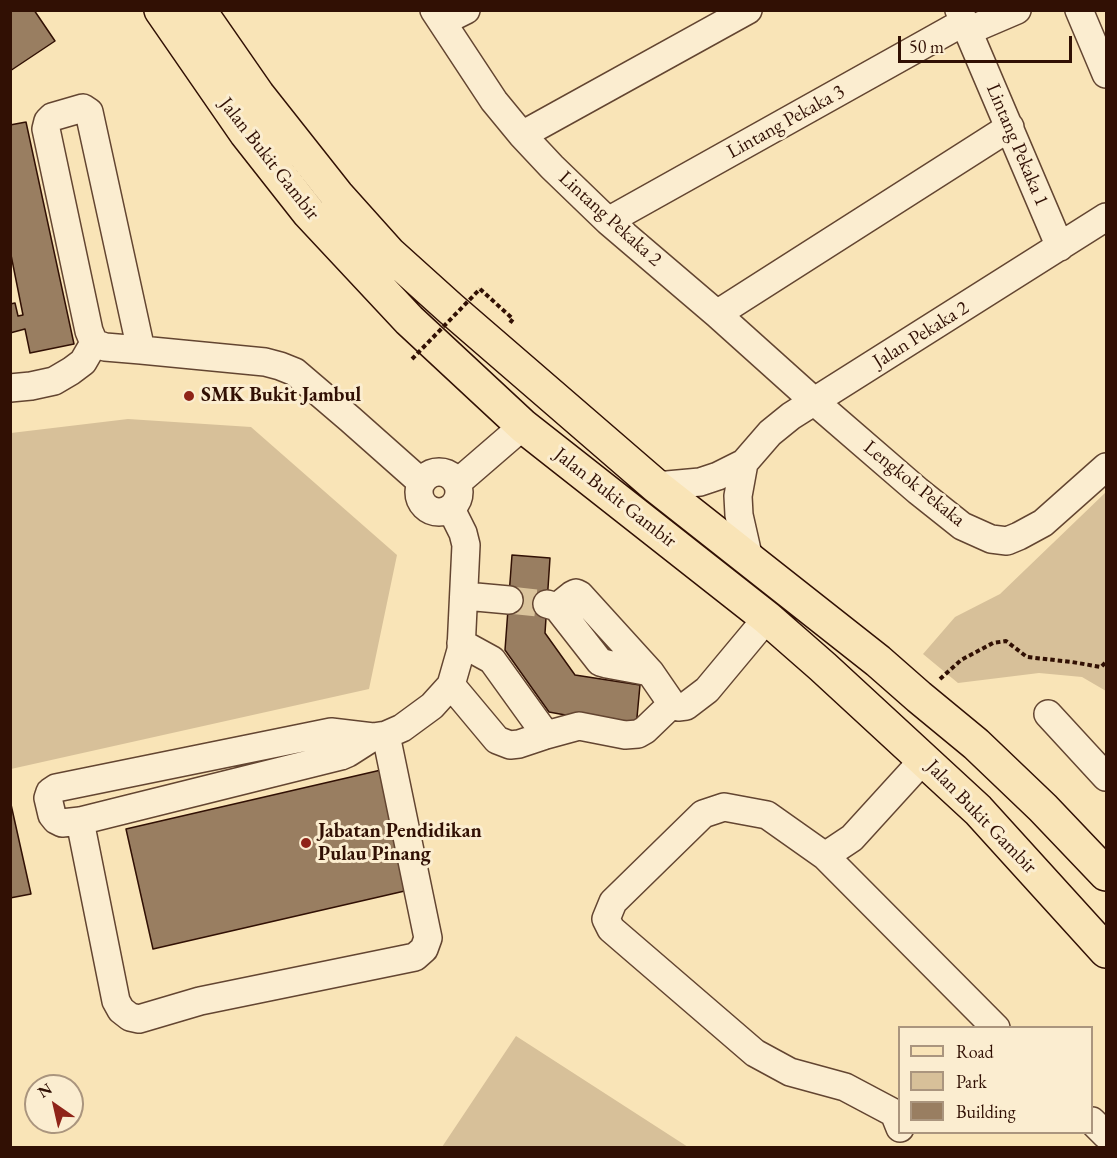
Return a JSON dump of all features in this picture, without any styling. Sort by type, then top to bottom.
[{"type":"main road","name":"Jalan Bukit Gambir","points":[[161,10],[246,133],[309,213],[409,320],[523,426],[767,618],[918,754],[978,810],[1107,951]]},
{"type":"main road","name":"Jalan Bukit Gambir","points":[[199,10],[279,122],[337,195],[389,253],[656,486],[878,661],[976,744],[1107,874]]},
{"type":"street","points":[[438,16],[466,10]]},
{"type":"street","points":[[522,135],[748,10]]},
{"type":"street","name":"Lintang Pekaka 3","points":[[608,221],[964,21],[1017,10]]},
{"type":"street","points":[[1079,10],[1107,74]]},
{"type":"street","name":"Lintang Pekaka 2","points":[[438,16],[494,100],[552,167],[608,221],[815,402]]},
{"type":"street","name":"Lintang Pekaka 1","points":[[964,21],[1060,246]]},
{"type":"street","points":[[141,350],[89,112],[83,108],[52,117],[46,129],[89,331],[94,343],[105,347],[265,362],[295,372],[421,482]]},
{"type":"street","points":[[717,314],[1010,127]]},
{"type":"street","name":"Jalan Pekaka 2","points":[[656,486],[700,482],[744,463],[770,433],[791,416],[1107,217]]},
{"type":"street","points":[[10,388],[54,381],[83,362],[94,343]]},
{"type":"street","name":"Lengkok Pekaka","points":[[815,402],[962,526],[991,539],[1007,541],[1043,523],[1107,467]]},
{"type":"street","points":[[457,483],[523,426]]},
{"type":"street","points":[[744,463],[738,496],[739,515],[749,559]]},
{"type":"street","points":[[435,472],[443,472],[452,476],[459,490],[456,504],[442,513],[425,508],[418,491],[421,482],[435,472]]},
{"type":"street","points":[[380,736],[331,732],[56,788],[50,792],[48,798],[56,820],[62,823],[80,821],[341,756],[380,736],[402,728],[432,706],[451,685],[461,650],[466,545],[464,533],[451,509]]},
{"type":"street","points":[[552,605],[576,593],[580,595],[650,672],[672,705],[678,707],[686,706],[707,690],[767,618]]},
{"type":"street","points":[[465,596],[509,600]]},
{"type":"street","points":[[461,643],[492,660],[546,735]]},
{"type":"street","points":[[451,685],[496,740],[510,745],[579,726],[625,735],[638,734],[672,705]]},
{"type":"street","points":[[1048,714],[1107,777]]},
{"type":"street","points":[[80,821],[116,1002],[121,1010],[130,1017],[139,1019],[200,1002],[415,957],[424,949],[428,939],[380,736]]},
{"type":"street","points":[[825,856],[852,838],[918,754]]},
{"type":"street","points":[[898,1119],[844,1087],[790,1072],[755,1053],[611,929],[606,919],[613,902],[703,814],[724,807],[767,815],[825,856],[990,1025]]},
{"type":"street","points":[[1093,1122],[1107,1135]]},
{"type":"path","points":[[412,359],[480,289]]},
{"type":"path","points":[[919,697],[961,660],[993,644],[1006,641],[1027,657],[1101,667],[1107,662]]},
{"type":"green space","points":[[128,419],[251,427],[397,555],[369,689],[11,769],[11,433]]},
{"type":"green space","points":[[1106,492],[1106,691],[1082,677],[1039,673],[958,683],[923,654],[955,617],[1000,594]]},
{"type":"green space","points":[[516,1036],[688,1147],[442,1147]]},
{"type":"building","points":[[10,10],[34,10],[55,41],[10,71]]},
{"type":"building","points":[[26,122],[74,344],[30,353],[25,329],[10,333],[10,304],[15,303],[18,316],[23,315],[10,250],[10,125]]},
{"type":"building","points":[[512,555],[550,558],[545,633],[575,675],[640,685],[636,728],[549,712],[505,650]]},
{"type":"building","points":[[381,770],[409,890],[153,949],[126,829]]},
{"type":"building","points":[[10,800],[31,894],[10,898]]},
{"type":"tunnel","points":[[509,600],[547,604]]},
{"type":"place","name":"SMK Bukit Jambul","points":[[189,396]]},
{"type":"place","name":"Jabatan Pendidikan Pulau Pinang","points":[[306,843]]}]
